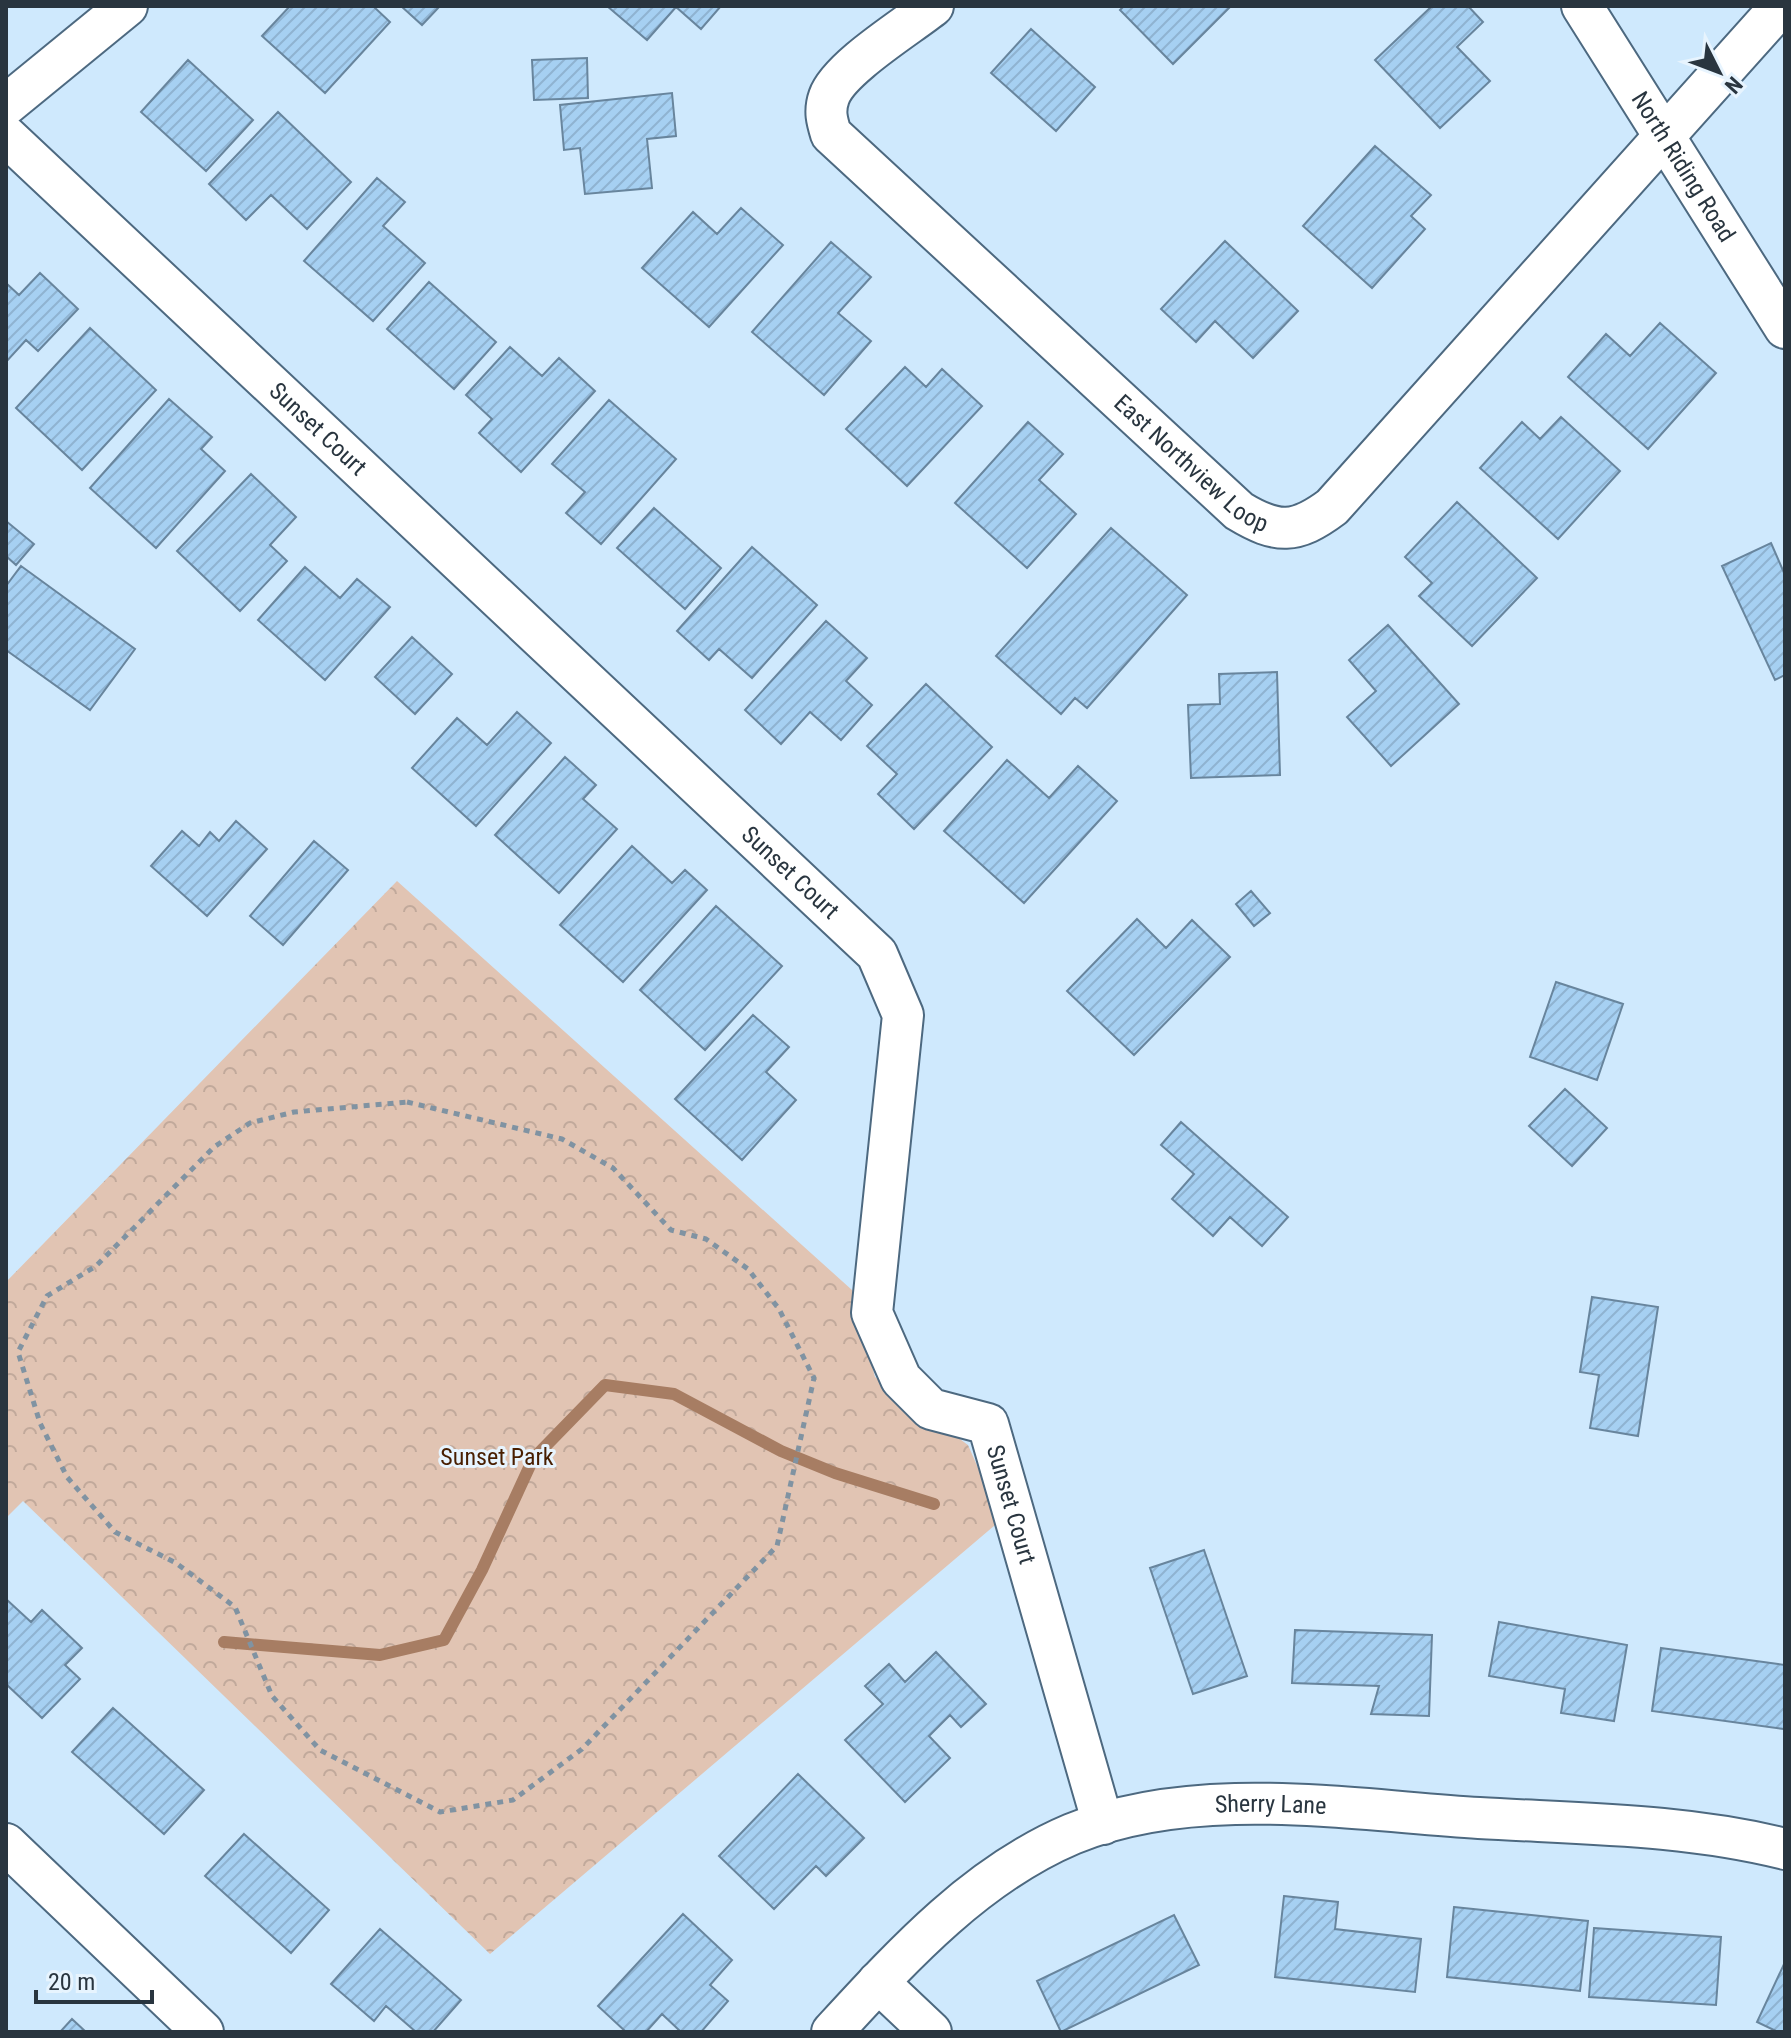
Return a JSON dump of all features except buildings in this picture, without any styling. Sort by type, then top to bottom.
[{"type":"street","points":[[6,105],[127,6]]},
{"type":"street","name":"East Northview Loop","points":[[933,6],[842,77],[829,95],[826,116],[831,134],[1239,511],[1262,525],[1287,529],[1311,523],[1332,507],[1781,6]]},
{"type":"street","name":"North Riding Road","points":[[1582,6],[1785,328]]},
{"type":"street","name":"Sunset Court","points":[[6,136],[877,954],[903,1015],[872,1313],[901,1379],[931,1409],[988,1424],[1103,1824]]},
{"type":"street","name":"Sherry Lane","points":[[832,2032],[878,1982],[989,1881],[1031,1854],[1103,1824],[1164,1809],[1267,1805],[1695,1831],[1785,1849]]},
{"type":"street","points":[[6,1844],[203,2032]]},
{"type":"street","points":[[878,1982],[931,2032]]},
{"type":"path","points":[[407,1102],[562,1139],[613,1168],[671,1230],[706,1239],[748,1269],[779,1309],[814,1378],[777,1546],[670,1661],[582,1749],[513,1800],[440,1812],[320,1750],[272,1696],[235,1607],[176,1563],[115,1532],[67,1477],[40,1423],[18,1352],[47,1296],[96,1266],[214,1147],[250,1123],[294,1112],[407,1102]]},
{"type":"green space","name":"Sunset Park","points":[[397,881],[852,1290],[875,1377],[968,1445],[1001,1520],[490,1954],[23,1501],[6,1518],[6,1282]]},
{"type":"waterway","points":[[224,1642],[380,1655],[444,1640],[482,1570],[533,1459],[605,1385],[674,1394],[781,1451],[835,1473],[934,1504]]}]
